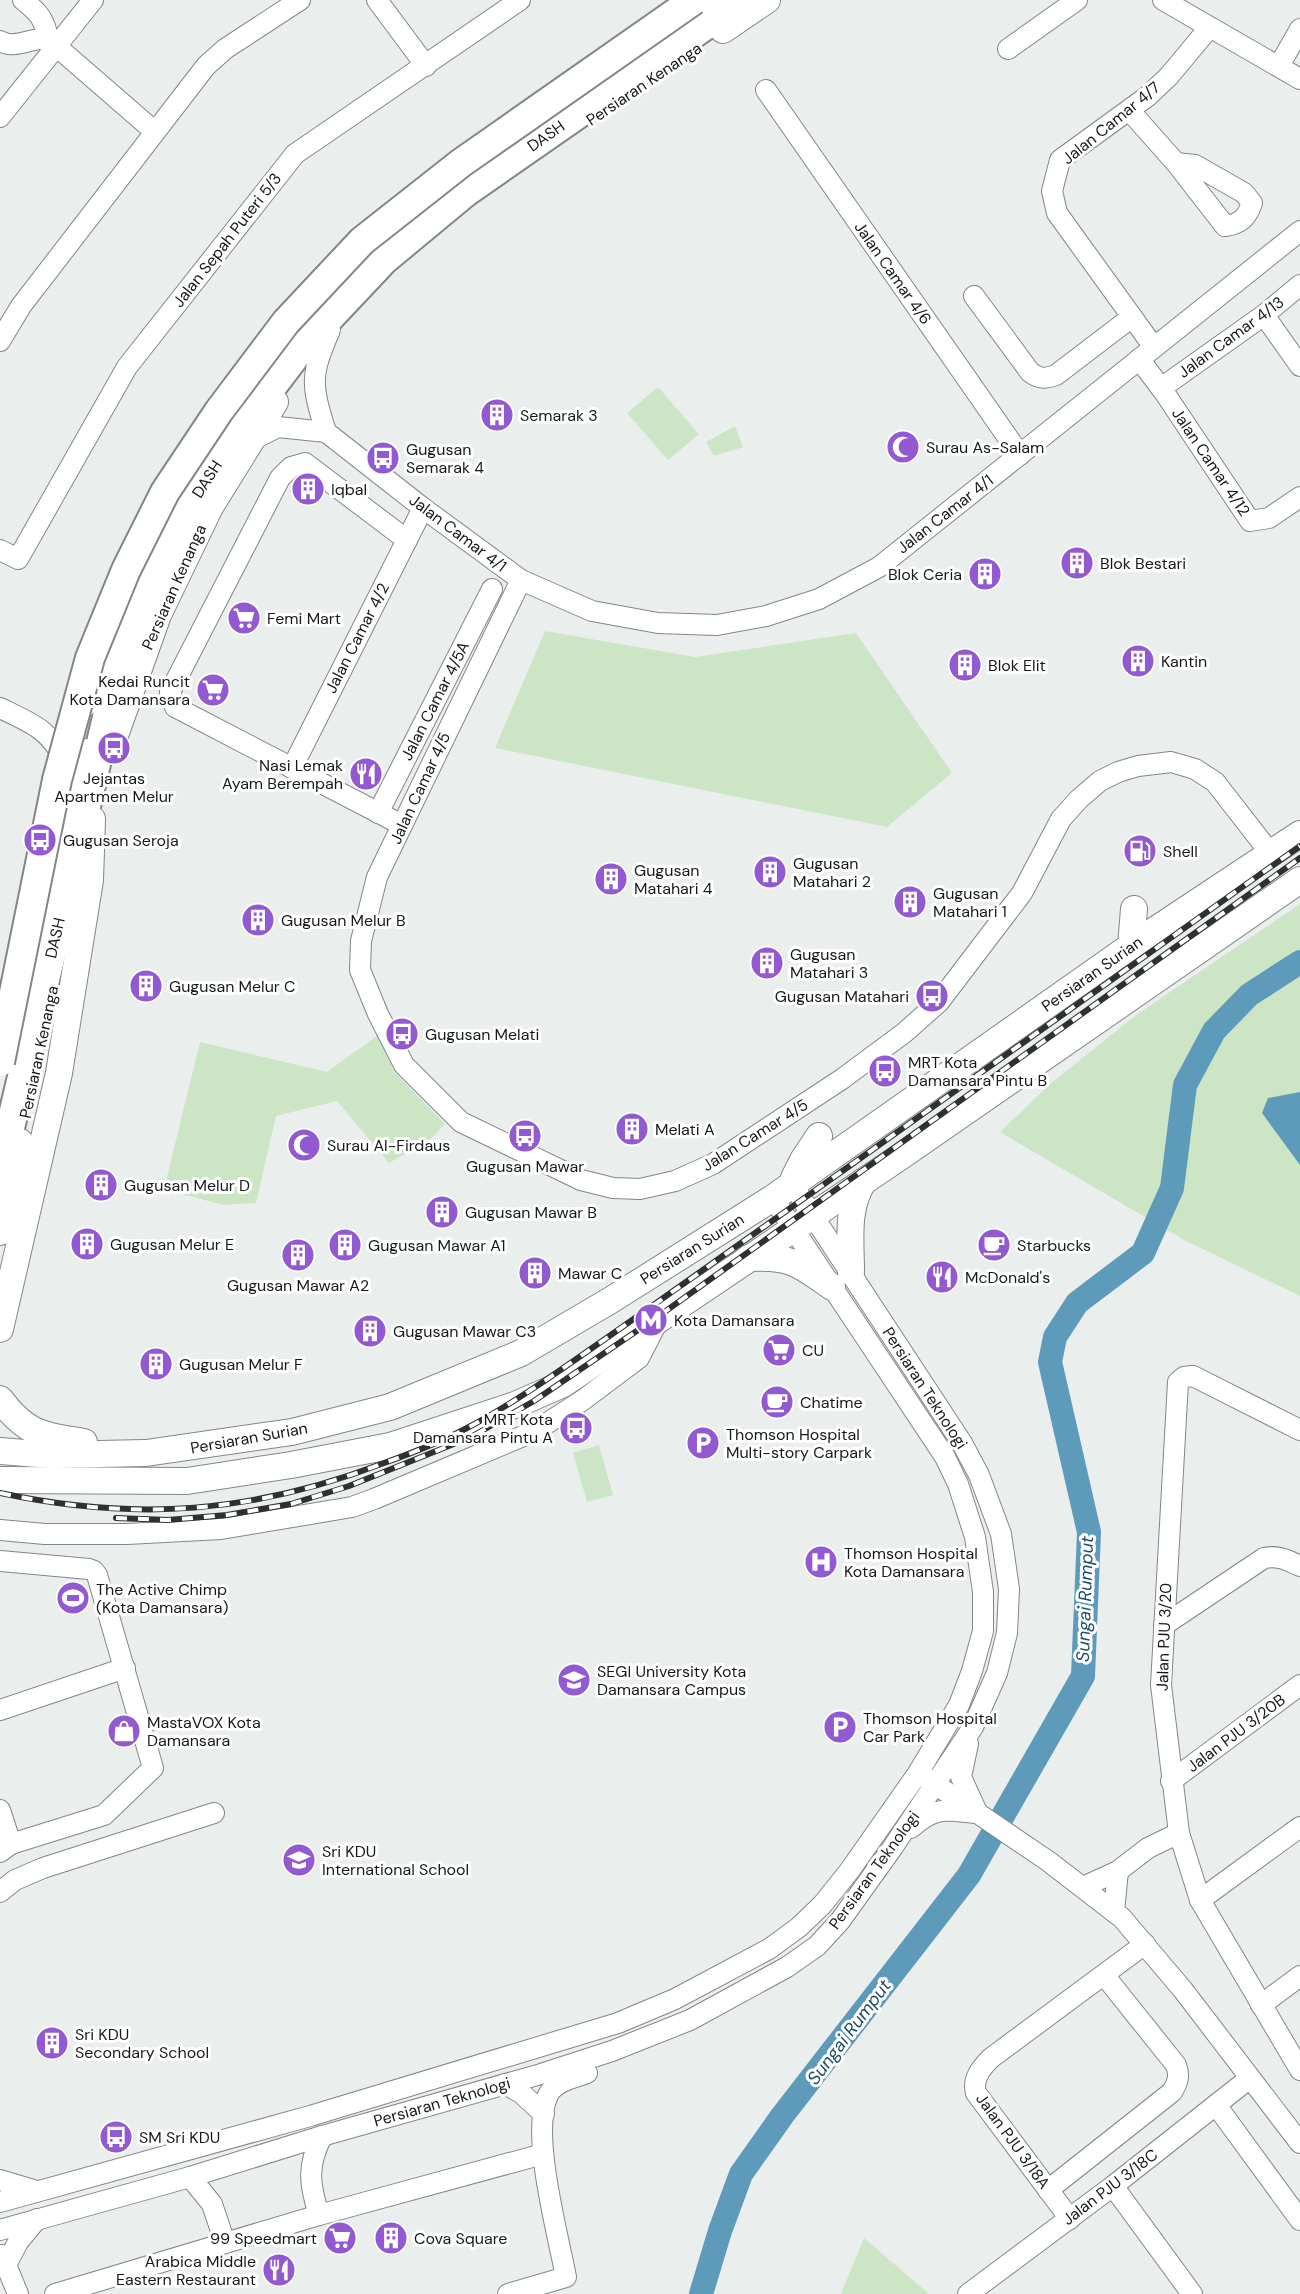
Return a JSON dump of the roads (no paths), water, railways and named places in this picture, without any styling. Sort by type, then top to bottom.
[{"type":"highway","name":"DASH","points":[[0,1062],[57,780],[90,658],[126,570],[171,483],[219,411],[286,322],[362,241],[461,163],[694,0]]},
{"type":"highway","name":"DASH","points":[[0,1170],[117,675],[152,584],[192,502],[243,425],[302,347],[384,260],[466,192],[742,0]]},
{"type":"main road","points":[[643,49],[703,0]]},
{"type":"main road","name":"Persiaran Kenanga","points":[[0,1129],[63,835],[101,684],[127,607],[175,507],[255,384],[324,303],[405,224],[452,186],[715,0]]},
{"type":"main road","points":[[568,136],[655,67],[748,0]]},
{"type":"main road","name":"Persiaran Kenanga","points":[[0,1232],[92,819],[120,718],[158,615],[210,507],[244,450],[283,390],[330,330],[442,225],[767,0]]},
{"type":"main road","points":[[0,1329],[59,1073],[90,880],[92,819]]},
{"type":"main road","name":"Persiaran Surian","points":[[0,1451],[50,1455],[146,1453],[292,1432],[401,1402],[521,1353],[620,1295],[782,1191],[1131,946],[1300,834]]},
{"type":"main road","name":"Persiaran Surian","points":[[0,1480],[187,1481],[291,1465],[390,1446],[515,1405],[563,1384],[804,1223],[1300,880]]},
{"type":"main road","points":[[1131,946],[1134,909]]},
{"type":"main road","points":[[782,1191],[819,1136]]},
{"type":"main road","points":[[749,1258],[773,1257],[797,1263],[841,1280],[854,1196],[863,1181]]},
{"type":"main road","points":[[0,1399],[14,1417],[41,1435],[146,1453]]},
{"type":"street","points":[[23,0],[46,24],[52,42]]},
{"type":"street","points":[[0,117],[52,42],[93,0]]},
{"type":"street","points":[[0,341],[21,306],[206,66],[225,50],[300,0]]},
{"type":"street","points":[[377,0],[426,66]]},
{"type":"street","name":"Jalan Sepah Puteri 5/3","points":[[0,550],[18,559],[127,367],[295,154],[520,0]]},
{"type":"street","points":[[1008,49],[1077,0]]},
{"type":"street","points":[[1163,0],[1300,79]]},
{"type":"street","name":"Jalan Camar 4/7","points":[[1146,353],[1132,317],[1057,213],[1052,191],[1060,160],[1129,110],[1169,76],[1209,28]]},
{"type":"street","points":[[1279,66],[1300,29]]},
{"type":"street","points":[[0,41],[13,45],[41,38],[52,42],[154,131]]},
{"type":"street","name":"Jalan Camar 4/6","points":[[766,90],[1020,455]]},
{"type":"street","points":[[1129,110],[1176,163]]},
{"type":"street","name":"Jalan Camar 4/1","points":[[326,432],[423,508],[521,580],[592,611],[658,623],[717,625],[766,616],[819,599],[879,567],[1300,231]]},
{"type":"street","name":"Jalan Camar 4/13","points":[[1161,388],[1263,315],[1300,285]]},
{"type":"street","points":[[974,297],[1030,372],[1038,378],[1056,375],[1132,317]]},
{"type":"street","points":[[1263,315],[1300,366]]},
{"type":"street","points":[[244,450],[258,437],[278,427],[326,432],[313,381],[316,362],[330,330]]},
{"type":"street","name":"Jalan Camar 4/12","points":[[1146,353],[1161,388],[1250,521],[1269,518],[1300,497]]},
{"type":"street","points":[[402,825],[175,707],[170,692],[280,478],[291,467],[305,463],[407,540]]},
{"type":"street","name":"Jalan Camar 4/2","points":[[292,768],[423,508]]},
{"type":"street","name":"Jalan Camar 4/5","points":[[521,580],[377,877],[358,960],[378,1014],[404,1065],[461,1122],[581,1180],[613,1188],[640,1189],[675,1181],[712,1164],[842,1079],[904,1033],[939,1002],[1022,893],[1061,819],[1079,799],[1109,777],[1138,766],[1171,762],[1195,769],[1215,782],[1272,854]]},
{"type":"street","name":"Jalan Camar 4/5A","points":[[378,813],[492,589]]},
{"type":"street","points":[[40,728],[58,726],[75,718],[89,703],[101,684]]},
{"type":"street","points":[[0,708],[40,728],[63,757],[75,792]]},
{"type":"street","name":"Persiaran Teknologi","points":[[0,2202],[310,2116],[618,2023],[675,2000],[769,1949],[799,1927],[822,1905],[850,1870],[918,1773],[960,1705],[983,1630],[983,1592],[975,1537],[958,1484],[945,1457],[841,1280],[782,1191]]},
{"type":"street","name":"Persiaran Teknologi","points":[[0,2230],[190,2177],[612,2051],[690,2020],[787,1968],[817,1946],[840,1921],[974,1727],[997,1673],[1008,1633],[1009,1589],[1001,1534],[979,1475],[962,1443],[841,1280]]},
{"type":"street","points":[[0,1530],[45,1534],[104,1534],[221,1529],[352,1507],[535,1431],[583,1400],[639,1358],[659,1319]]},
{"type":"street","name":"Jalan PJU 3/20","points":[[1300,1430],[1193,1376],[1184,1377],[1178,1382],[1161,1685],[1179,1833],[1200,1900],[1300,2070]]},
{"type":"street","points":[[1164,1625],[1264,1557],[1282,1557],[1300,1566]]},
{"type":"street","points":[[0,1561],[94,1571],[97,1575],[153,1768],[104,1815],[6,1848],[0,1810]]},
{"type":"street","points":[[0,1710],[125,1668]]},
{"type":"street","name":"Jalan PJU 3/20B","points":[[1171,1781],[1300,1685]]},
{"type":"street","points":[[974,1727],[963,1759],[961,1777],[982,1816]]},
{"type":"street","points":[[918,1773],[1048,1861],[1114,1912],[1145,1944],[1298,2136]]},
{"type":"street","points":[[893,1847],[925,1815],[939,1810],[982,1816]]},
{"type":"street","points":[[0,1892],[15,1880],[43,1868],[213,1813]]},
{"type":"street","points":[[1200,1900],[1300,1827]]},
{"type":"street","points":[[1083,1887],[1118,1871],[1148,1848],[1179,1833]]},
{"type":"street","points":[[1114,1912],[1118,1871]]},
{"type":"street","name":"Jalan PJU 3/18A","points":[[1070,2219],[976,2093],[974,2086],[976,2078],[982,2066],[991,2058],[1145,1944]]},
{"type":"street","points":[[1048,2190],[1172,2092],[1178,2083],[1179,2073],[1176,2065],[1104,1974]]},
{"type":"street","points":[[1261,2005],[1300,1976]]},
{"type":"street","points":[[508,2294],[566,2277],[543,2154],[544,2114],[549,2094],[559,2083],[601,2068],[612,2051]]},
{"type":"street","name":"Jalan PJU 3/18C","points":[[968,2294],[1070,2219],[1250,2078]]},
{"type":"street","points":[[505,2084],[520,2093],[544,2114]]},
{"type":"street","points":[[1216,2106],[1300,2220]]},
{"type":"street","points":[[319,2215],[310,2177],[312,2161],[322,2136]]},
{"type":"street","points":[[55,2294],[319,2215],[543,2154]]},
{"type":"street","points":[[190,2177],[212,2205],[225,2243]]},
{"type":"street","points":[[0,2180],[37,2191]]},
{"type":"street","points":[[1113,2186],[1188,2292]]},
{"type":"street","points":[[18,2294],[3,2257],[37,2219]]},
{"type":"water","points":[[1300,1092],[1300,1165],[1262,1113],[1268,1098]]},
{"type":"waterway","name":"Sungai Rumput","points":[[701,2294],[720,2231],[741,2174],[782,2116],[969,1875],[1083,1676],[1089,1532],[1050,1362],[1055,1337],[1077,1303],[1143,1253],[1172,1188],[1185,1085],[1214,1031],[1249,995],[1300,962]]},
{"type":"railway","points":[[0,1493],[99,1508],[194,1508],[288,1493],[336,1480],[437,1443],[506,1406],[581,1356],[1300,846]]},
{"type":"railway","points":[[116,1518],[168,1520],[227,1515],[291,1504],[349,1486],[471,1437],[534,1401],[663,1313],[1300,858]]},
{"type":"place","name":"Semarak 3","points":[[497,415]]},
{"type":"place","name":"Surau As-Salam","points":[[903,447]]},
{"type":"place","name":"Gugusan Semarak 4","points":[[383,458]]},
{"type":"place","name":"Iqbal","points":[[308,489]]},
{"type":"place","name":"Blok Bestari","points":[[1077,563]]},
{"type":"place","name":"Blok Ceria","points":[[985,574]]},
{"type":"place","name":"Femi Mart","points":[[244,618]]},
{"type":"place","name":"Kantin","points":[[1138,661]]},
{"type":"place","name":"Blok Elit","points":[[965,665]]},
{"type":"place","name":"Kedai Runcit Kota Damansara","points":[[213,690]]},
{"type":"place","name":"Jejantas Apartmen Melur","points":[[114,748]]},
{"type":"place","name":"Nasi Lemak Ayam Berempah","points":[[366,774]]},
{"type":"place","name":"Gugusan Seroja","points":[[40,840]]},
{"type":"place","name":"Shell","points":[[1140,851]]},
{"type":"place","name":"Gugusan Matahari 2","points":[[770,872]]},
{"type":"place","name":"Gugusan Matahari 4","points":[[611,879]]},
{"type":"place","name":"Gugusan Matahari 1","points":[[910,902]]},
{"type":"place","name":"Gugusan Melur B","points":[[258,920]]},
{"type":"place","name":"Gugusan Matahari 3","points":[[767,963]]},
{"type":"place","name":"Gugusan Melur C","points":[[146,986]]},
{"type":"place","name":"Gugusan Matahari","points":[[932,996]]},
{"type":"place","name":"Gugusan Melati","points":[[402,1034]]},
{"type":"place","name":"MRT Kota Damansara Pintu B","points":[[885,1071]]},
{"type":"place","name":"Melati A","points":[[632,1129]]},
{"type":"place","name":"Gugusan Mawar","points":[[525,1136]]},
{"type":"place","name":"Surau Al-Firdaus","points":[[304,1145]]},
{"type":"place","name":"Gugusan Melur D","points":[[101,1185]]},
{"type":"place","name":"Gugusan Mawar B","points":[[442,1212]]},
{"type":"place","name":"Gugusan Melur E","points":[[87,1244]]},
{"type":"place","name":"Gugusan Mawar A1","points":[[345,1245]]},
{"type":"place","name":"Starbucks","points":[[994,1245]]},
{"type":"place","name":"Gugusan Mawar A2","points":[[298,1255]]},
{"type":"place","name":"Mawar C","points":[[535,1273]]},
{"type":"place","name":"McDonald's","points":[[942,1277]]},
{"type":"place","name":"Kota Damansara","points":[[651,1320]]},
{"type":"place","name":"Gugusan Mawar C3","points":[[370,1331]]},
{"type":"place","name":"CU","points":[[779,1350]]},
{"type":"place","name":"Gugusan Melur F","points":[[156,1364]]},
{"type":"place","name":"Chatime","points":[[777,1402]]},
{"type":"place","name":"MRT Kota Damansara Pintu A","points":[[576,1428]]},
{"type":"place","name":"Thomson Hospital Multi-story Carpark","points":[[703,1443]]},
{"type":"place","name":"Thomson Hospital Kota Damansara","points":[[821,1562]]},
{"type":"place","name":"The Active Chimp (Kota Damansara)","points":[[73,1598]]},
{"type":"place","name":"SEGI University Kota Damansara Campus","points":[[574,1680]]},
{"type":"place","name":"Thomson Hospital Car Park","points":[[840,1727]]},
{"type":"place","name":"MastaVOX Kota Damansara","points":[[124,1731]]},
{"type":"place","name":"Sri KDU International School","points":[[299,1860]]},
{"type":"place","name":"Sri KDU Secondary School","points":[[52,2043]]},
{"type":"place","name":"SM Sri KDU","points":[[116,2137]]},
{"type":"place","name":"99 Speedmart","points":[[340,2238]]},
{"type":"place","name":"Cova Square","points":[[391,2238]]},
{"type":"place","name":"Arabica Middle Eastern Restaurant","points":[[279,2270]]}]
